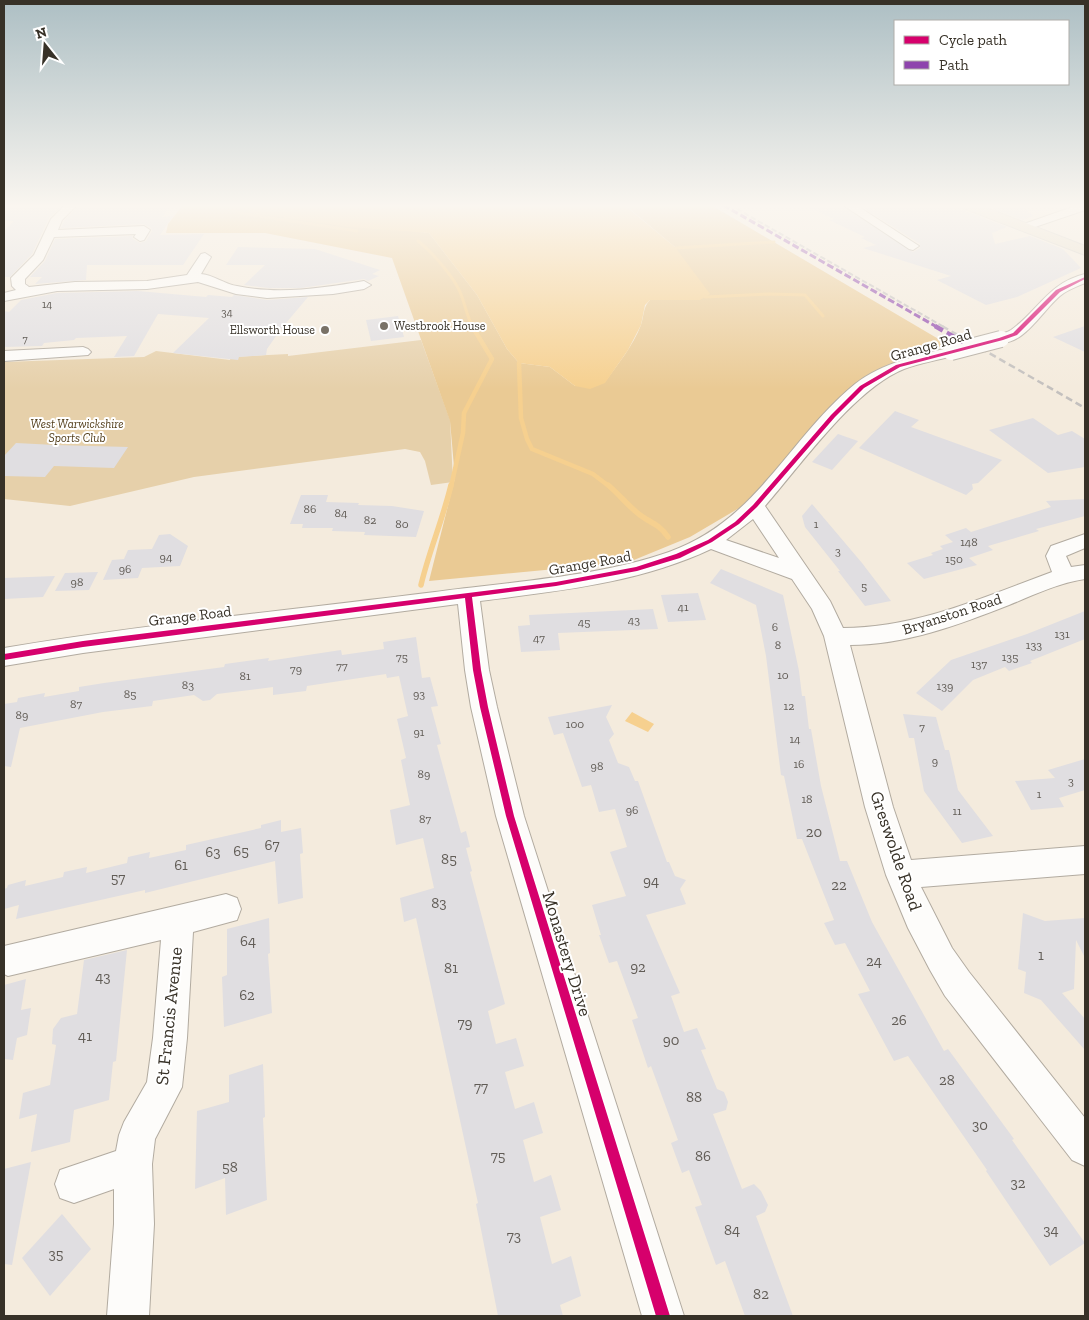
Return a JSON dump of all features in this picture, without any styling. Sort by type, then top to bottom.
[{"type":"street","points":[[24,290],[19,286],[18,278],[29,267]]},
{"type":"street","points":[[191,279],[199,267]]},
{"type":"street","points":[[4,297],[24,290],[58,286],[147,285],[204,278],[218,285],[237,290],[274,293],[324,295],[364,285]]},
{"type":"street","name":"Grange Road","points":[[4,657],[83,644],[556,584],[637,569],[678,556],[710,541],[737,523],[755,506],[833,416],[862,387],[898,366],[1001,340],[1015,334],[1058,291],[1085,278]]},
{"type":"street","points":[[4,356],[83,352]]},
{"type":"street","name":"Greswolde Road","points":[[755,506],[822,607],[836,636],[879,806],[901,875],[919,917],[941,959],[957,984],[1085,1147]]},
{"type":"street","points":[[710,541],[801,574]]},
{"type":"street","name":"Bryanston Road","points":[[836,636],[855,638],[918,627],[1074,574],[1056,556],[1058,551],[1085,541]]},
{"type":"street","name":"Monastery Drive","points":[[468,595],[477,670],[507,808],[663,1316]]},
{"type":"street","points":[[901,875],[1085,860]]},
{"type":"street","name":"St Francis Avenue","points":[[8,960],[226,909]]},
{"type":"street","name":"St Francis Avenue","points":[[128,1316],[134,1224],[133,1164],[137,1135],[164,1087],[170,1038],[178,921]]},
{"type":"street","points":[[74,1184],[133,1164]]},
{"type":"green space","name":"West Warwickshire Sports Club","points":[[421,340],[450,420],[453,482],[431,485],[425,461],[420,452],[405,449],[194,477],[70,506],[4,499],[4,362],[144,357],[156,351],[230,360],[231,357],[288,354],[288,356]]},
{"type":"shaded area","points":[[395,267],[455,267],[477,295],[507,349],[519,363],[550,367],[575,386],[605,382],[634,340],[650,300],[700,300],[684,267],[816,267],[947,344],[898,362],[746,504],[690,537],[629,562],[429,581],[455,478],[450,421]]},
{"type":"shaded area","points":[[455,267],[690,267],[710,294],[700,300],[650,300],[645,305],[641,325],[628,350],[605,383],[590,389],[575,386],[550,367],[519,363],[507,349],[477,295]]},
{"type":"shaded area","points":[[632,712],[654,724],[648,732],[625,721]]},
{"type":"building","points":[[4,267],[20,267],[10,277],[4,277]]},
{"type":"building","points":[[40,267],[87,267],[86,280],[35,284],[42,277],[30,277]]},
{"type":"building","points":[[263,267],[369,267],[380,270],[372,274],[379,276],[368,281],[364,279],[301,288],[269,288],[244,285]]},
{"type":"building","points":[[921,267],[1081,268],[1017,297],[986,305],[937,280],[951,276]]},
{"type":"building","points":[[138,291],[206,297],[208,295],[232,297],[234,295],[267,300],[308,297],[281,329],[267,349],[266,355],[239,357],[238,360],[173,353],[209,318],[158,314],[134,356],[114,357],[127,336],[76,338],[74,340],[44,343],[42,346],[4,347],[4,311],[9,312],[21,300],[57,293]]},
{"type":"building","name":"Westbrook House","points":[[398,316],[404,337],[371,341],[366,320]]},
{"type":"building","points":[[1085,326],[1085,352],[1053,337]]},
{"type":"building","points":[[895,411],[919,420],[911,427],[1002,460],[978,483],[972,484],[973,489],[966,495],[859,448]]},
{"type":"building","points":[[1033,418],[1058,435],[1072,431],[1085,439],[1085,467],[1048,473],[989,430]]},
{"type":"building","points":[[838,434],[858,441],[832,470],[812,462]]},
{"type":"building","points":[[16,443],[128,447],[114,468],[54,466],[45,477],[4,476],[4,456]]},
{"type":"building","points":[[301,495],[328,495],[326,502],[392,506],[424,511],[416,537],[364,535],[365,532],[332,531],[333,528],[302,528],[303,524],[290,524]]},
{"type":"building","points":[[1085,499],[1085,516],[1036,529],[1039,531],[988,546],[993,550],[969,558],[977,565],[924,579],[907,563],[933,555],[931,553],[943,549],[940,546],[953,542],[945,535],[966,528],[971,532],[1051,507],[1046,501]]},
{"type":"building","points":[[812,504],[862,563],[891,601],[865,606],[805,527],[802,516]]},
{"type":"building","points":[[170,534],[188,546],[180,566],[142,568],[138,578],[103,580],[112,560],[124,559],[128,550],[152,549],[159,535]]},
{"type":"building","points":[[721,569],[783,595],[799,671],[802,696],[805,696],[809,729],[811,729],[821,786],[840,861],[847,861],[872,922],[944,1051],[948,1049],[1014,1139],[1012,1140],[1085,1243],[1050,1266],[987,1170],[908,1056],[894,1061],[858,994],[870,991],[845,943],[835,945],[824,923],[834,920],[802,839],[797,839],[784,776],[781,775],[766,656],[756,605],[710,583]]},
{"type":"building","points":[[98,572],[89,590],[55,591],[65,573]]},
{"type":"building","points":[[55,576],[43,597],[4,599],[4,578]]},
{"type":"building","points":[[698,593],[706,620],[668,622],[661,595]]},
{"type":"building","points":[[653,609],[658,629],[558,633],[560,650],[521,652],[518,626],[530,625],[529,615]]},
{"type":"building","points":[[1085,611],[1085,639],[1030,661],[1032,663],[1009,671],[1005,667],[973,680],[942,711],[916,693],[951,660],[1027,634]]},
{"type":"building","points":[[416,637],[422,678],[430,677],[438,706],[431,707],[441,744],[437,745],[461,833],[466,831],[470,847],[466,848],[472,871],[470,872],[505,1004],[488,1011],[496,1044],[516,1038],[524,1066],[505,1072],[515,1109],[534,1102],[543,1133],[523,1140],[534,1182],[551,1175],[561,1210],[540,1217],[552,1264],[571,1256],[581,1296],[560,1305],[563,1316],[498,1316],[476,1204],[478,1203],[416,918],[404,922],[400,898],[434,888],[423,838],[396,845],[390,810],[410,805],[401,760],[406,758],[397,719],[408,716],[399,676],[387,678],[386,674],[307,686],[306,691],[273,695],[273,687],[217,694],[210,700],[203,701],[194,695],[153,701],[152,706],[103,712],[20,728],[11,767],[4,766],[4,704],[17,702],[18,698],[45,693],[44,697],[79,691],[79,687],[224,667],[225,664],[269,658],[268,661],[341,650],[342,655],[384,649],[383,642]]},
{"type":"building","points":[[612,705],[606,717],[614,734],[609,740],[618,763],[629,767],[635,781],[638,781],[667,862],[669,862],[675,876],[686,880],[680,889],[686,904],[646,915],[680,993],[671,996],[684,1032],[697,1028],[706,1049],[701,1050],[717,1089],[724,1092],[728,1102],[726,1110],[713,1114],[742,1189],[754,1184],[761,1191],[768,1205],[765,1212],[756,1216],[793,1316],[745,1316],[725,1261],[716,1265],[695,1207],[702,1205],[689,1170],[682,1173],[671,1143],[678,1140],[651,1066],[648,1068],[632,1020],[638,1018],[617,961],[609,963],[599,935],[601,935],[592,905],[626,896],[610,852],[627,847],[615,809],[599,812],[591,785],[582,787],[563,733],[554,735],[548,717]]},
{"type":"building","points":[[903,714],[936,717],[945,750],[949,750],[958,790],[993,836],[962,843],[924,791],[914,738],[909,738]]},
{"type":"building","points":[[1085,759],[1085,790],[1059,798],[1064,807],[1031,810],[1015,781],[1055,778],[1048,770]]},
{"type":"building","points":[[281,820],[281,832],[301,828],[303,853],[300,854],[303,898],[278,904],[275,861],[145,893],[145,890],[16,919],[19,905],[4,909],[4,889],[8,885],[26,880],[25,886],[63,877],[64,872],[87,867],[86,873],[127,863],[128,857],[150,852],[149,858],[186,850],[186,845],[261,828],[261,825]]},
{"type":"building","points":[[1023,913],[1045,921],[1085,918],[1085,958],[1076,940],[1074,989],[1062,993],[1085,1019],[1085,1050],[1041,1000],[1024,993],[1026,972],[1018,969]]},
{"type":"building","points":[[269,918],[270,953],[268,954],[272,1013],[224,1027],[222,977],[227,975],[227,929]]},
{"type":"building","points":[[127,950],[116,1061],[113,1062],[109,1100],[74,1110],[70,1142],[31,1152],[37,1114],[19,1119],[23,1093],[50,1085],[56,1045],[52,1044],[53,1029],[61,1018],[77,1014],[84,960]]},
{"type":"building","points":[[26,979],[21,1010],[31,1008],[27,1035],[17,1038],[13,1060],[4,1059],[4,985]]},
{"type":"building","points":[[263,1064],[265,1117],[263,1118],[267,1200],[226,1215],[225,1178],[195,1189],[197,1111],[229,1102],[229,1075]]},
{"type":"building","points":[[31,1162],[12,1265],[4,1264],[4,1169]]},
{"type":"building","points":[[62,1214],[91,1249],[50,1296],[22,1258]]},
{"type":"waterway","points":[[444,267],[460,291],[473,327]]},
{"type":"waterway","points":[[705,297],[769,294],[805,295],[823,316]]},
{"type":"waterway","points":[[451,487],[463,433],[464,413],[492,359],[472,326]]},
{"type":"waterway","points":[[519,363],[521,418],[532,449],[593,474],[610,487]]},
{"type":"waterway","points":[[421,585],[451,485]]},
{"type":"waterway","points":[[608,485],[636,512],[658,526],[668,537]]},
{"type":"railway","points":[[838,267],[944,327]]},
{"type":"railway","points":[[942,326],[1085,408]]},
{"type":"marked path","points":[[831,267],[963,342]]},
{"type":"cycle path","points":[[4,657],[83,644],[556,584],[637,569],[678,556],[710,541],[737,523],[755,506],[833,416],[862,387],[898,366],[1015,334],[1058,291],[1085,278]]},
{"type":"cycle path","points":[[468,595],[477,670],[484,707],[510,816],[663,1316]]},
{"type":"place","name":"Westbrook House","points":[[384,326]]},
{"type":"place","name":"Ellsworth House","points":[[325,330]]}]
